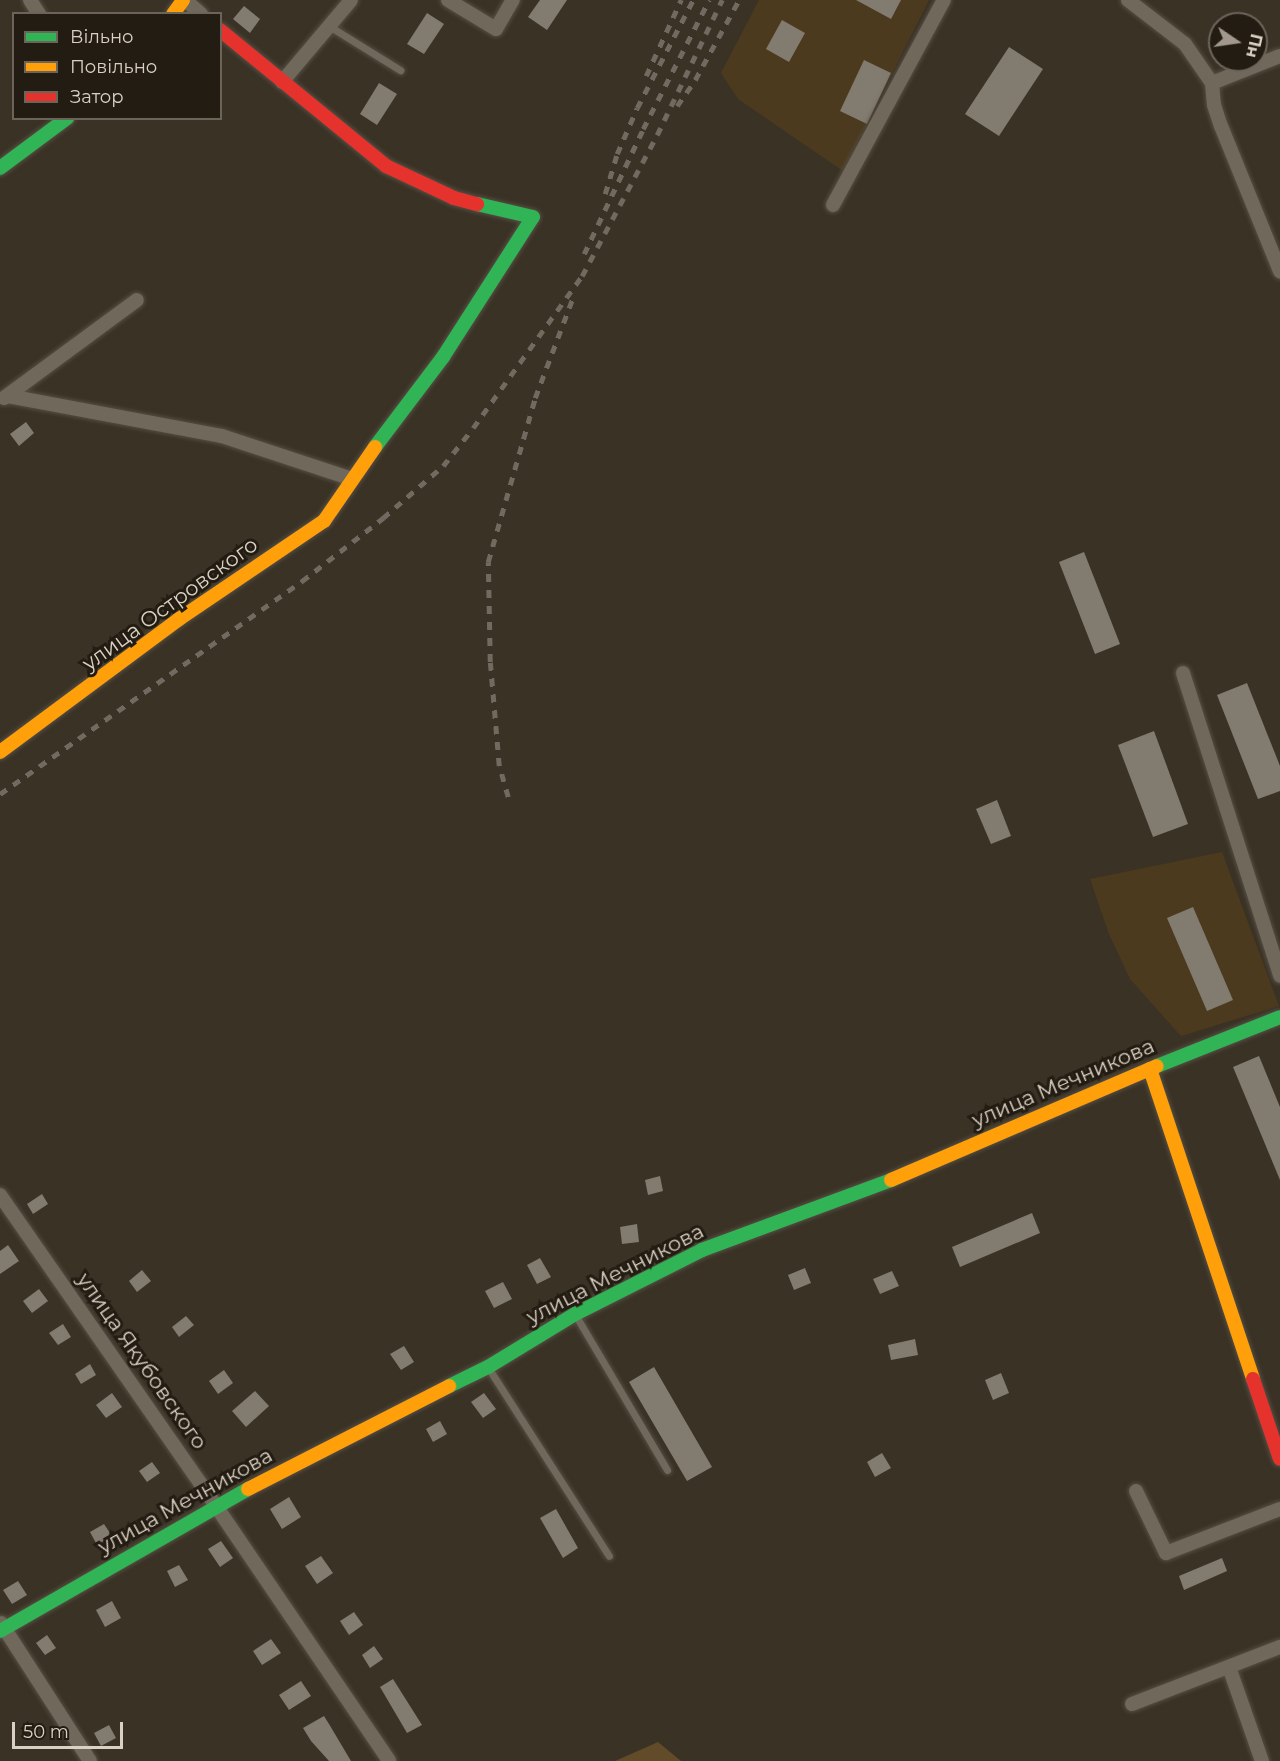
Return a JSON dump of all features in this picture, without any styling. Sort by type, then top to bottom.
[{"type":"street","points":[[175,12],[184,0],[199,12]]},
{"type":"street","points":[[222,32],[282,82],[351,0]]},
{"type":"street","points":[[448,0],[496,29],[513,0]]},
{"type":"street","points":[[833,205],[944,0]]},
{"type":"street","points":[[1128,0],[1185,44],[1212,83],[1214,105],[1221,126],[1280,271]]},
{"type":"street","points":[[1212,83],[1280,56]]},
{"type":"street","name":"улица Островского","points":[[0,752],[179,619],[324,521],[352,479],[443,357],[533,217],[454,198],[386,166],[282,82]]},
{"type":"street","points":[[0,168],[65,120]]},
{"type":"street","points":[[4,398],[137,300]]},
{"type":"street","points":[[4,398],[222,436],[352,479]]},
{"type":"street","points":[[1183,673],[1280,976]]},
{"type":"street","name":"улица Мечникова","points":[[2,1627],[216,1506],[411,1404],[488,1367],[575,1314],[702,1250],[867,1190],[1150,1069],[1280,1017]]},
{"type":"street","points":[[1150,1069],[1280,1459]]},
{"type":"street","name":"улица Якубовского","points":[[0,1195],[216,1506],[389,1761]]},
{"type":"street","points":[[1136,1491],[1166,1553],[1280,1509]]},
{"type":"street","points":[[2,1627],[90,1761]]},
{"type":"street","points":[[1132,1704],[1280,1647]]},
{"type":"street","points":[[1229,1667],[1262,1761]]},
{"type":"lane","points":[[329,26],[400,70]]},
{"type":"lane","points":[[575,1314],[667,1470]]},
{"type":"lane","points":[[488,1367],[609,1556]]},
{"type":"shaded area","points":[[759,0],[929,0],[843,171],[738,99],[721,73]]},
{"type":"shaded area","points":[[1222,852],[1279,1006],[1181,1036],[1130,979],[1109,934],[1090,879]]},
{"type":"shaded area","points":[[658,1742],[681,1761],[615,1761]]},
{"type":"building","points":[[540,0],[567,0],[547,30],[528,17]]},
{"type":"building","points":[[856,0],[901,0],[891,19]]},
{"type":"building","points":[[244,6],[260,19],[250,33],[233,19]]},
{"type":"building","points":[[427,13],[444,24],[424,54],[407,44]]},
{"type":"building","points":[[782,20],[805,33],[789,62],[766,49]]},
{"type":"building","points":[[1009,47],[1043,69],[999,136],[965,114]]},
{"type":"building","points":[[864,60],[891,73],[867,124],[840,111]]},
{"type":"building","points":[[379,83],[397,94],[377,125],[360,114]]},
{"type":"building","points":[[26,422],[34,433],[19,446],[10,434]]},
{"type":"building","points":[[1084,552],[1120,644],[1095,654],[1059,562]]},
{"type":"building","points":[[1247,683],[1280,766],[1280,791],[1258,799],[1217,695]]},
{"type":"building","points":[[1154,731],[1188,824],[1153,837],[1118,745]]},
{"type":"building","points":[[997,800],[1011,836],[991,844],[976,809]]},
{"type":"building","points":[[1193,907],[1233,1000],[1207,1011],[1167,918]]},
{"type":"building","points":[[1259,1056],[1280,1107],[1280,1180],[1233,1067]]},
{"type":"building","points":[[660,1176],[663,1191],[648,1195],[645,1180]]},
{"type":"building","points":[[42,1194],[48,1204],[33,1214],[27,1204]]},
{"type":"building","points":[[1032,1213],[1040,1233],[960,1267],[952,1247]]},
{"type":"building","points":[[637,1224],[639,1242],[622,1244],[620,1227]]},
{"type":"building","points":[[8,1245],[19,1261],[0,1274],[0,1251]]},
{"type":"building","points":[[540,1258],[551,1277],[537,1284],[527,1265]]},
{"type":"building","points":[[805,1268],[811,1283],[794,1290],[788,1275]]},
{"type":"building","points":[[142,1270],[151,1281],[137,1292],[129,1281]]},
{"type":"building","points":[[892,1271],[899,1286],[880,1294],[873,1279]]},
{"type":"building","points":[[503,1282],[512,1299],[494,1308],[485,1291]]},
{"type":"building","points":[[39,1289],[48,1301],[32,1313],[23,1301]]},
{"type":"building","points":[[186,1316],[194,1325],[179,1337],[172,1327]]},
{"type":"building","points":[[63,1324],[71,1337],[58,1345],[49,1333]]},
{"type":"building","points":[[915,1339],[918,1355],[891,1360],[888,1345]]},
{"type":"building","points":[[404,1346],[414,1362],[401,1370],[390,1354]]},
{"type":"building","points":[[90,1364],[96,1375],[81,1384],[75,1374]]},
{"type":"building","points":[[654,1367],[712,1467],[687,1481],[629,1382]]},
{"type":"building","points":[[224,1370],[233,1383],[218,1394],[209,1381]]},
{"type":"building","points":[[1001,1373],[1009,1393],[993,1400],[985,1380]]},
{"type":"building","points":[[255,1391],[269,1406],[246,1427],[232,1411]]},
{"type":"building","points":[[112,1393],[122,1407],[106,1418],[96,1405]]},
{"type":"building","points":[[484,1393],[496,1409],[483,1418],[471,1402]]},
{"type":"building","points":[[440,1421],[447,1434],[433,1442],[426,1429]]},
{"type":"building","points":[[882,1453],[891,1468],[875,1477],[867,1462]]},
{"type":"building","points":[[152,1462],[160,1473],[147,1482],[139,1471]]},
{"type":"building","points":[[289,1497],[301,1517],[282,1529],[270,1509]]},
{"type":"building","points":[[556,1509],[578,1548],[563,1558],[540,1518]]},
{"type":"building","points":[[104,1524],[112,1536],[97,1545],[90,1532]]},
{"type":"building","points":[[221,1541],[233,1558],[220,1567],[208,1549]]},
{"type":"building","points":[[321,1556],[333,1573],[317,1584],[305,1566]]},
{"type":"building","points":[[1222,1558],[1227,1571],[1184,1590],[1179,1576]]},
{"type":"building","points":[[179,1565],[188,1580],[175,1587],[167,1571]]},
{"type":"building","points":[[18,1581],[27,1595],[12,1604],[3,1590]]},
{"type":"building","points":[[112,1601],[121,1618],[105,1627],[96,1610]]},
{"type":"building","points":[[354,1612],[363,1625],[349,1635],[340,1621]]},
{"type":"building","points":[[47,1635],[56,1648],[45,1655],[36,1643]]},
{"type":"building","points":[[271,1639],[281,1653],[262,1665],[253,1651]]},
{"type":"building","points":[[374,1646],[383,1659],[370,1668],[362,1655]]},
{"type":"building","points":[[393,1679],[422,1725],[407,1733],[380,1687]]},
{"type":"building","points":[[301,1681],[311,1696],[289,1710],[279,1695]]},
{"type":"building","points":[[324,1716],[351,1761],[329,1761],[303,1728]]},
{"type":"building","points":[[109,1725],[116,1738],[101,1746],[94,1733]]},
{"type":"railway","points":[[646,76],[681,0]]},
{"type":"railway","points":[[605,194],[617,154],[637,108],[693,0]]},
{"type":"railway","points":[[584,254],[643,129],[709,0]]},
{"type":"railway","points":[[0,794],[302,581],[383,518],[443,466],[582,276],[657,135],[722,0]]},
{"type":"railway","points":[[677,106],[695,80],[739,0]]},
{"type":"railway","points":[[508,797],[499,766],[490,662],[488,562],[535,398],[574,295]]},
{"type":"traffic: fast","points":[[0,168],[64,120]]},
{"type":"traffic: fast","points":[[375,447],[443,357],[533,217],[477,204]]},
{"type":"traffic: fast","points":[[1157,1066],[1280,1017]]},
{"type":"traffic: fast","points":[[449,1386],[488,1367],[575,1314],[702,1250],[891,1180]]},
{"type":"traffic: fast","points":[[0,1631],[248,1489]]},
{"type":"traffic: slow","points":[[174,12],[183,0]]},
{"type":"traffic: slow","points":[[0,752],[179,619],[324,521],[375,447]]},
{"type":"traffic: slow","points":[[891,1180],[1157,1066]]},
{"type":"traffic: slow","points":[[1150,1069],[1253,1379]]},
{"type":"traffic: slow","points":[[248,1489],[449,1386]]},
{"type":"traffic: jam","points":[[222,32],[386,166],[454,198],[477,204]]},
{"type":"traffic: jam","points":[[1253,1379],[1280,1459]]}]
